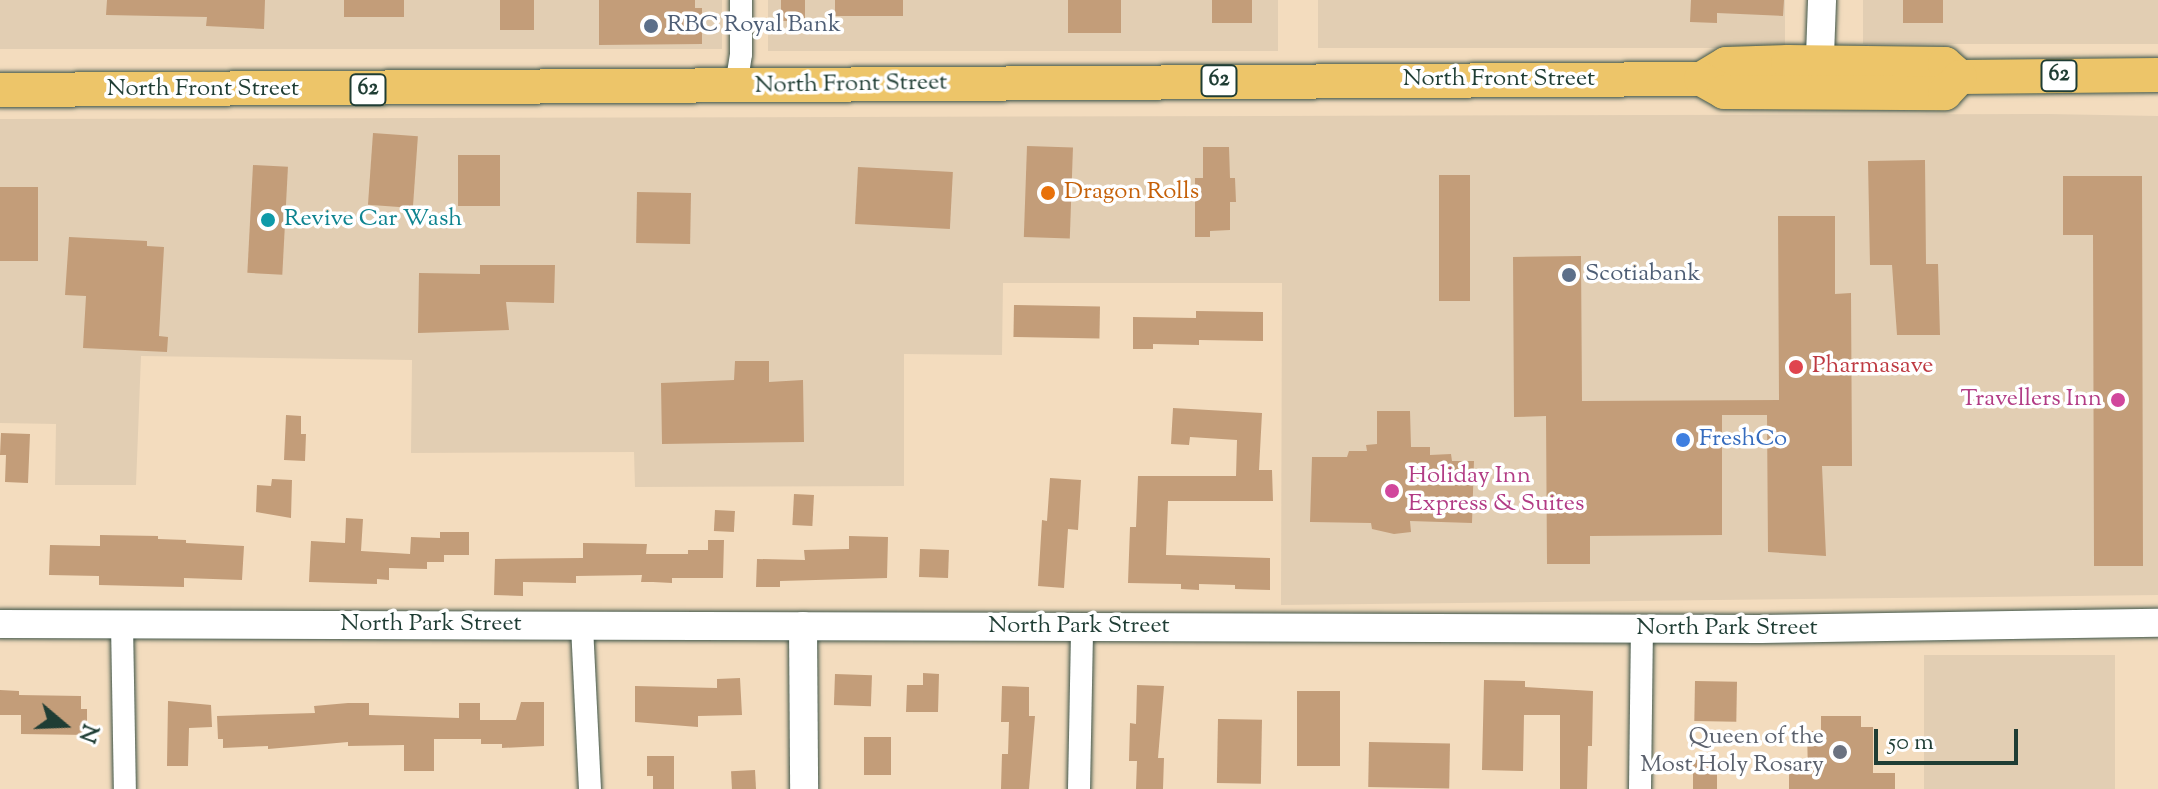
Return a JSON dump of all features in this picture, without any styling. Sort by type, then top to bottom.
[{"type":"main road","name":"North Front Street","points":[[0,90],[1701,79],[1724,92],[1820,77],[1945,93],[1960,77],[2158,75]]},
{"type":"street","points":[[736,86],[741,54],[741,0]]},
{"type":"street","points":[[1820,77],[1822,0]]},
{"type":"street","name":"North Park Street","points":[[0,624],[1642,629],[2158,623]]},
{"type":"street","points":[[122,624],[125,789]]},
{"type":"street","points":[[582,626],[590,789]]},
{"type":"street","points":[[803,626],[804,789]]},
{"type":"street","points":[[1079,789],[1082,627]]},
{"type":"street","points":[[1640,789],[1642,629]]},
{"type":"shaded area","points":[[0,0],[722,0],[722,49],[0,49]]},
{"type":"shaded area","points":[[768,0],[1278,0],[1278,51],[768,51]]},
{"type":"shaded area","points":[[1318,0],[1785,0],[1785,48],[1318,48]]},
{"type":"shaded area","points":[[1863,0],[2158,0],[2158,44],[1863,44]]},
{"type":"shaded area","points":[[2158,116],[2158,595],[1281,605],[1282,283],[1003,283],[1002,355],[904,354],[904,486],[635,487],[634,452],[411,453],[412,360],[141,356],[136,485],[55,485],[56,424],[0,423],[0,119]]},
{"type":"shaded area","points":[[1924,655],[2115,655],[2115,789],[1924,789]]},
{"type":"building","points":[[107,0],[265,0],[264,29],[206,26],[207,17],[106,15]]},
{"type":"building","points":[[344,0],[404,0],[404,17],[344,17]]},
{"type":"building","points":[[500,0],[534,0],[534,30],[500,30]]},
{"type":"building","name":"RBC Royal Bank","points":[[599,0],[695,0],[695,8],[702,8],[702,44],[599,45]]},
{"type":"building","points":[[781,0],[805,0],[805,21],[781,21]]},
{"type":"building","points":[[835,0],[903,0],[903,16],[835,16]]},
{"type":"building","points":[[1068,0],[1121,0],[1121,33],[1068,33]]},
{"type":"building","points":[[1212,0],[1252,0],[1252,23],[1212,23]]},
{"type":"building","points":[[1691,0],[1784,0],[1783,16],[1717,13],[1717,23],[1690,22]]},
{"type":"building","points":[[1903,0],[1943,0],[1943,23],[1903,23]]},
{"type":"building","points":[[373,133],[418,136],[413,208],[368,205]]},
{"type":"building","name":"Dragon Rolls","points":[[1027,146],[1073,148],[1070,239],[1024,237]]},
{"type":"building","points":[[1203,147],[1229,147],[1230,178],[1235,178],[1236,202],[1230,202],[1230,230],[1210,231],[1210,237],[1195,237],[1195,178],[1203,178]]},
{"type":"building","points":[[458,155],[500,155],[500,206],[458,206]]},
{"type":"building","points":[[1925,160],[1926,264],[1938,264],[1940,335],[1897,335],[1892,265],[1870,265],[1868,161]]},
{"type":"building","name":"Revive Car Wash","points":[[253,165],[288,167],[282,275],[247,273]]},
{"type":"building","points":[[858,167],[953,172],[950,229],[855,224]]},
{"type":"building","points":[[1439,175],[1470,175],[1470,301],[1439,301]]},
{"type":"building","name":"Travellers Inn","points":[[2063,176],[2142,176],[2143,566],[2094,566],[2093,235],[2063,235]]},
{"type":"building","points":[[0,187],[38,187],[38,261],[0,261]]},
{"type":"building","points":[[637,192],[691,193],[690,244],[636,243]]},
{"type":"building","points":[[1778,216],[1835,216],[1835,294],[1851,293],[1852,466],[1822,466],[1826,556],[1768,552],[1767,415],[1722,415],[1722,535],[1590,536],[1590,564],[1547,564],[1546,416],[1514,417],[1513,257],[1581,256],[1582,401],[1779,400]]},
{"type":"building","points":[[69,237],[147,241],[147,246],[164,247],[159,336],[168,337],[167,352],[83,348],[86,296],[65,295]]},
{"type":"building","points":[[480,265],[555,265],[554,303],[506,302],[509,330],[418,333],[419,273],[480,274]]},
{"type":"building","points":[[1014,305],[1100,307],[1099,338],[1013,337]]},
{"type":"building","points":[[1196,311],[1263,312],[1263,341],[1199,340],[1199,345],[1153,344],[1153,349],[1133,349],[1133,317],[1196,318]]},
{"type":"building","points":[[735,361],[769,361],[769,382],[803,380],[804,442],[662,444],[661,383],[734,380]]},
{"type":"building","points":[[1173,408],[1262,413],[1259,470],[1272,470],[1273,501],[1168,501],[1166,555],[1270,558],[1270,590],[1199,584],[1199,590],[1181,589],[1181,584],[1128,583],[1130,527],[1136,527],[1138,476],[1236,476],[1237,440],[1190,437],[1189,445],[1171,444]]},
{"type":"building","name":"Holiday Inn Express & Suites","points":[[1377,411],[1410,411],[1411,447],[1430,447],[1430,455],[1451,454],[1452,461],[1474,461],[1472,523],[1410,521],[1411,532],[1394,534],[1372,529],[1371,523],[1310,522],[1312,457],[1347,457],[1349,451],[1367,451],[1366,445],[1377,444]]},
{"type":"building","points":[[286,415],[301,416],[301,434],[306,434],[305,461],[284,460]]},
{"type":"building","points":[[1,433],[30,434],[28,483],[5,482],[6,455],[0,455]]},
{"type":"building","points":[[1050,478],[1081,480],[1078,530],[1068,529],[1064,588],[1038,586],[1042,520],[1047,521]]},
{"type":"building","points":[[272,479],[292,480],[291,518],[256,512],[257,485],[271,486]]},
{"type":"building","points":[[794,494],[814,495],[812,526],[792,525]]},
{"type":"building","points":[[715,510],[735,511],[734,532],[714,531]]},
{"type":"building","points":[[346,518],[363,519],[361,551],[410,554],[411,537],[440,538],[440,532],[469,532],[469,555],[444,555],[444,562],[427,562],[427,569],[389,568],[389,580],[377,579],[377,584],[309,582],[311,541],[345,543]]},
{"type":"building","points":[[100,535],[158,536],[158,539],[186,540],[186,543],[244,546],[242,580],[184,578],[184,587],[99,585],[99,576],[49,575],[50,545],[100,546]]},
{"type":"building","points":[[849,536],[888,537],[887,578],[780,581],[780,587],[756,587],[757,559],[805,560],[804,550],[849,549]]},
{"type":"building","points":[[708,540],[724,540],[723,578],[672,578],[672,583],[641,582],[642,575],[576,576],[576,583],[523,582],[523,596],[494,595],[495,559],[583,558],[583,543],[647,544],[646,554],[688,554],[688,550],[708,550]]},
{"type":"building","points":[[920,549],[949,550],[948,578],[919,577]]},
{"type":"building","points":[[923,673],[939,674],[938,712],[906,712],[907,685],[923,685]]},
{"type":"building","points":[[835,674],[872,675],[871,706],[834,705]]},
{"type":"building","points":[[740,678],[742,715],[698,716],[698,727],[635,722],[635,686],[717,688],[717,679]]},
{"type":"building","points":[[1484,680],[1525,681],[1525,687],[1593,691],[1587,789],[1560,789],[1560,715],[1524,715],[1523,771],[1482,770]]},
{"type":"building","points":[[1695,681],[1737,682],[1736,722],[1694,721]]},
{"type":"building","points":[[1137,685],[1164,686],[1158,758],[1164,758],[1163,789],[1136,789],[1137,761],[1129,761],[1130,723],[1136,724]]},
{"type":"building","points":[[1002,686],[1029,687],[1029,716],[1035,716],[1029,789],[1001,789],[1002,754],[1008,754],[1009,722],[1001,722]]},
{"type":"building","points":[[0,690],[19,691],[19,695],[81,696],[81,709],[87,709],[87,735],[21,734],[21,715],[0,715]]},
{"type":"building","points":[[1297,691],[1340,691],[1340,766],[1297,766]]},
{"type":"building","points":[[168,701],[211,705],[212,727],[189,728],[188,766],[167,766]]},
{"type":"building","points":[[521,702],[544,702],[544,746],[502,748],[502,744],[481,744],[481,739],[434,739],[434,771],[404,771],[404,745],[348,746],[348,742],[268,749],[268,746],[223,748],[223,739],[218,739],[217,716],[315,713],[314,706],[369,703],[369,715],[459,718],[459,703],[480,703],[480,720],[516,720]]},
{"type":"building","name":"Queen of the Most Holy Rosary","points":[[1821,716],[1861,716],[1861,727],[1873,727],[1873,773],[1895,773],[1895,789],[1789,789],[1789,773],[1808,773],[1807,731],[1821,731]]},
{"type":"building","points":[[1218,719],[1262,720],[1261,784],[1217,783]]},
{"type":"building","points":[[864,737],[891,737],[891,775],[864,775]]},
{"type":"building","points":[[1369,742],[1450,743],[1449,788],[1368,787]]},
{"type":"building","points":[[647,756],[674,756],[674,789],[653,789],[653,776],[647,776]]},
{"type":"building","points":[[1693,760],[1717,760],[1717,789],[1693,789]]},
{"type":"building","points":[[755,770],[756,789],[732,789],[731,771]]},
{"type":"place","name":"RBC Royal Bank","points":[[651,26]]},
{"type":"place","name":"Dragon Rolls","points":[[1048,193]]},
{"type":"place","name":"Revive Car Wash","points":[[268,220]]},
{"type":"place","name":"Scotiabank","points":[[1569,275]]},
{"type":"place","name":"Pharmasave","points":[[1796,367]]},
{"type":"place","name":"Travellers Inn","points":[[2118,400]]},
{"type":"place","name":"FreshCo","points":[[1683,440]]},
{"type":"place","name":"Holiday Inn Express & Suites","points":[[1392,491]]},
{"type":"place","name":"Queen of the Most Holy Rosary","points":[[1840,752]]}]
